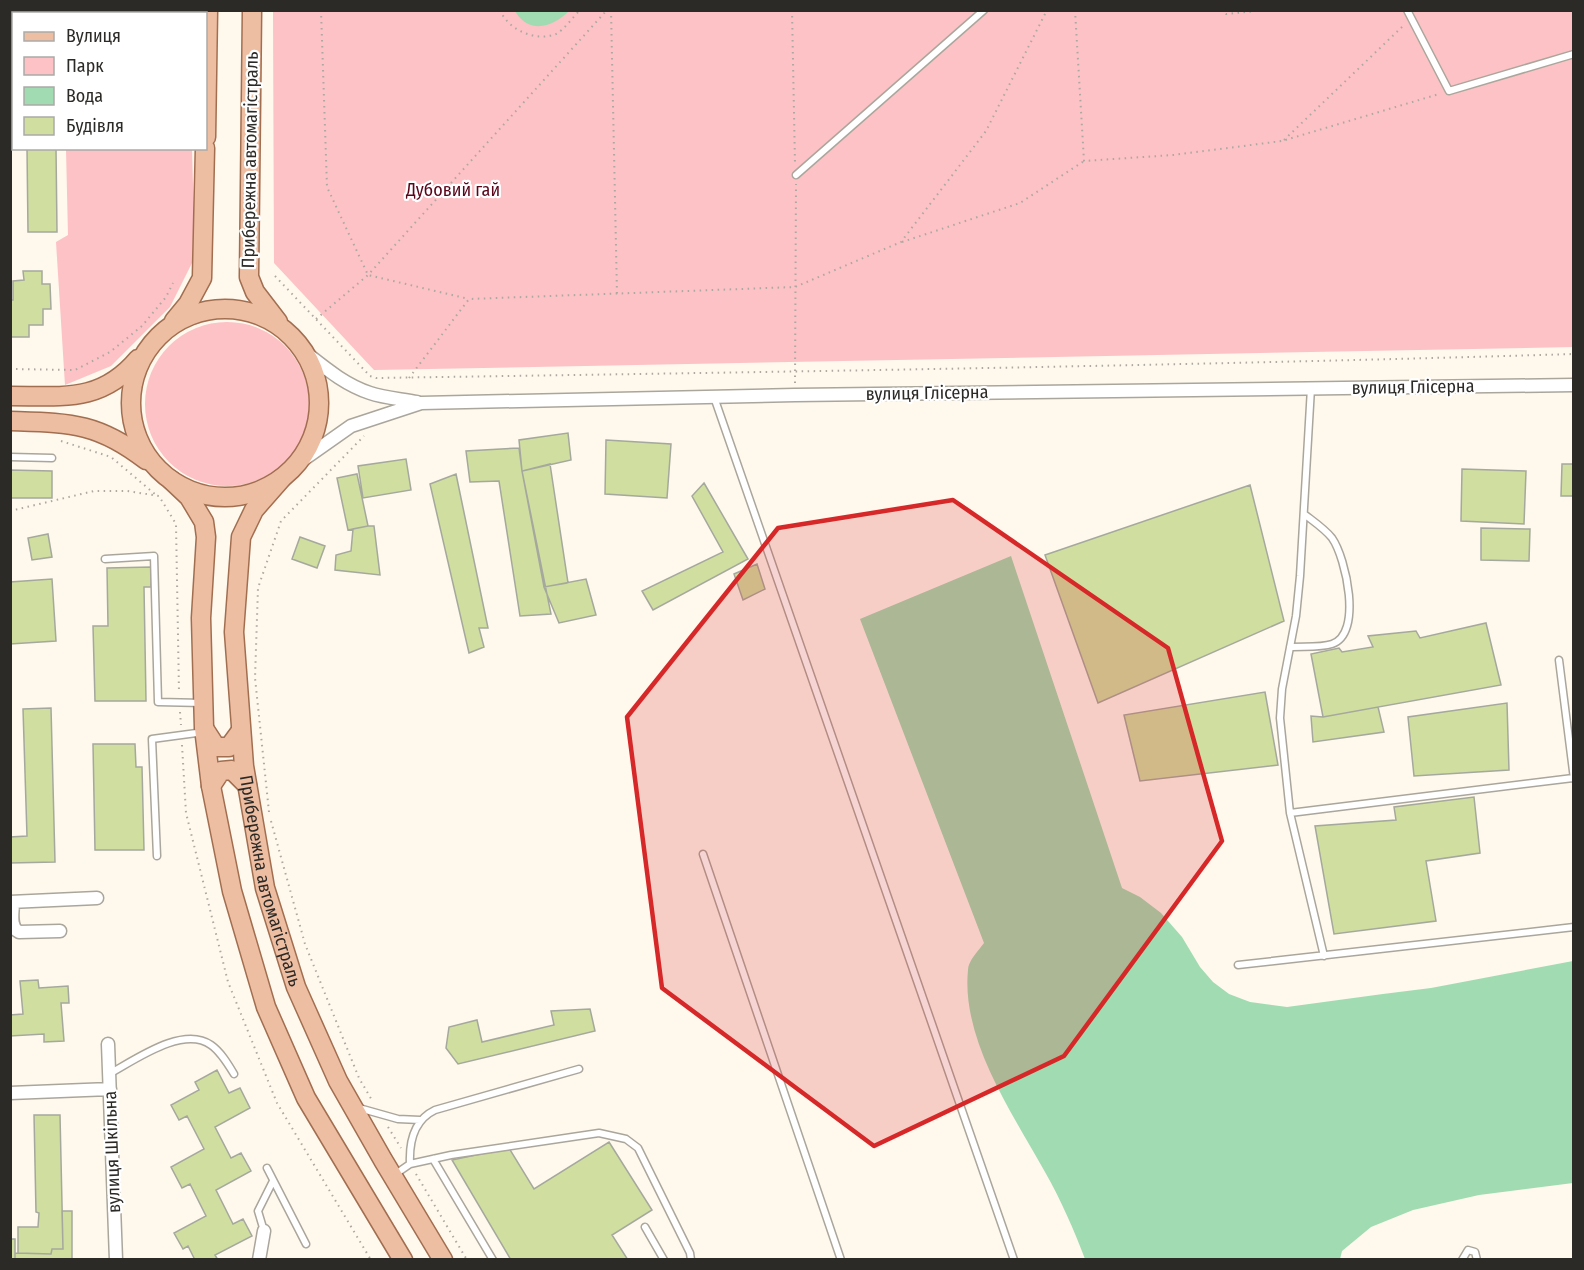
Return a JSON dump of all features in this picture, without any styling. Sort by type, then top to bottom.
[{"type":"main road","points":[[207,73],[208,10]]},
{"type":"main road","name":"Прибережна автомагістраль","points":[[252,10],[249,277],[260,299],[302,349],[312,367],[319,407],[316,428],[308,447],[297,464],[254,510],[241,537],[234,632],[240,732],[247,785],[265,888],[296,987],[338,1081],[443,1260]]},
{"type":"main road","points":[[166,329],[188,304],[202,278],[205,150]]},
{"type":"main road","name":"Прибережна автомагістраль","points":[[287,333],[269,320],[249,312],[227,309],[206,311],[185,318],[166,329],[151,344],[136,373],[131,405],[134,426],[141,447],[155,466],[189,497],[204,522],[206,537],[201,618],[203,703],[211,786],[232,891],[266,1006],[306,1098],[403,1260]]},
{"type":"main road","points":[[10,396],[66,396],[103,388],[118,380],[151,344]]},
{"type":"main road","points":[[10,421],[66,423],[88,428],[110,435],[155,466]]},
{"type":"main road","name":"Прибережна автомагістраль","points":[[171,480],[192,491],[215,497],[238,496],[261,490],[282,478]]},
{"type":"main road","points":[[204,730],[216,747],[229,747],[240,732]]},
{"type":"main road","points":[[211,786],[221,771],[232,770],[247,785]]},
{"type":"street","points":[[302,349],[327,370],[356,388],[372,394],[421,403]]},
{"type":"street","name":"вулиця Глісерна","points":[[297,464],[351,426],[421,403],[795,395],[1574,385]]},
{"type":"street","points":[[60,931],[19,932],[15,930],[12,902],[97,898]]},
{"type":"street","name":"вулиця Шкільна","points":[[108,1044],[116,1260]]},
{"type":"street","points":[[10,1093],[110,1089]]},
{"type":"street","points":[[259,1260],[264,1231]]},
{"type":"lane","points":[[796,175],[984,10]]},
{"type":"lane","points":[[1407,10],[1449,91],[1574,54]]},
{"type":"lane","points":[[1311,388],[1298,606],[1282,689],[1280,718],[1290,813],[1324,956]]},
{"type":"lane","points":[[714,397],[1014,1260]]},
{"type":"lane","points":[[10,457],[52,458]]},
{"type":"lane","points":[[1290,647],[1332,644],[1343,637],[1349,624],[1350,605],[1339,552],[1332,538],[1304,514]]},
{"type":"lane","points":[[105,559],[154,556],[158,702],[203,703]]},
{"type":"lane","points":[[1290,813],[1573,778],[1559,660]]},
{"type":"lane","points":[[157,856],[152,739],[204,730]]},
{"type":"lane","points":[[703,854],[841,1260]]},
{"type":"lane","points":[[1238,965],[1574,927]]},
{"type":"lane","points":[[109,1074],[156,1049],[188,1038],[202,1040],[212,1045],[234,1074]]},
{"type":"lane","points":[[410,1164],[411,1144],[420,1120],[435,1110],[579,1069]]},
{"type":"lane","points":[[353,1107],[381,1116],[420,1120]]},
{"type":"lane","points":[[392,1176],[410,1164],[433,1159],[599,1133],[626,1139],[638,1148],[690,1253],[691,1260]]},
{"type":"lane","points":[[433,1159],[493,1260]]},
{"type":"lane","points":[[267,1168],[306,1244]]},
{"type":"lane","points":[[264,1231],[258,1211],[273,1181]]},
{"type":"lane","points":[[645,1227],[664,1260]]},
{"type":"lane","points":[[1462,1260],[1468,1250],[1475,1252],[1478,1260]]},
{"type":"path","points":[[321,10],[327,187],[368,275]]},
{"type":"path","points":[[500,10],[504,19],[531,37],[556,34],[580,10]]},
{"type":"path","points":[[316,319],[368,275],[609,10]]},
{"type":"path","points":[[609,10],[618,294]]},
{"type":"path","points":[[792,10],[796,175],[795,395]]},
{"type":"path","points":[[901,243],[986,130],[1047,10]]},
{"type":"path","points":[[1075,10],[1084,161]]},
{"type":"path","points":[[1221,10],[1226,14],[1266,10]]},
{"type":"path","points":[[1282,141],[1412,18]]},
{"type":"path","points":[[368,275],[469,299],[795,287],[901,243],[1020,203],[1084,161],[1173,155],[1282,141],[1449,91]]},
{"type":"path","points":[[276,276],[370,376],[376,378],[1273,363],[1574,354]]},
{"type":"path","points":[[10,369],[75,370],[110,352],[142,326],[166,297],[173,283]]},
{"type":"path","points":[[408,378],[469,299]]},
{"type":"path","points":[[368,431],[281,521],[258,588],[255,678],[270,817],[305,944],[359,1078],[467,1260]]},
{"type":"path","points":[[60,440],[111,457],[159,496],[176,524]]},
{"type":"path","points":[[10,511],[94,491],[127,491],[159,496]]},
{"type":"highlighted area","points":[[953,500],[1168,648],[1222,841],[1064,1056],[874,1146],[662,988],[627,717],[778,528]]},
{"type":"green space","points":[[188,10],[188,12],[62,12]]},
{"type":"green space","name":"Дубовий гай","points":[[273,11],[1573,11],[1573,347],[374,370],[274,263]]},
{"type":"green space","points":[[66,150],[192,150],[195,257],[170,307],[111,366],[65,385],[56,242],[68,235]]},
{"type":"green space","points":[[227,322],[258,329],[285,346],[302,373],[309,404],[302,435],[285,462],[258,479],[227,486],[196,479],[169,462],[152,435],[145,404],[152,373],[169,346],[196,329]]},
{"type":"water","points":[[515,11],[569,11],[549,24],[534,26],[521,19]]},
{"type":"water","points":[[1011,556],[1122,888],[1140,897],[1161,913],[1182,937],[1200,967],[1213,982],[1229,994],[1250,1002],[1287,1007],[1431,988],[1573,961],[1573,1183],[1479,1195],[1413,1210],[1371,1227],[1342,1251],[1340,1259],[1085,1259],[1056,1193],[1005,1101],[981,1049],[968,996],[968,967],[984,943],[860,619]]},
{"type":"building","points":[[25,10],[54,10],[54,12],[25,12]]},
{"type":"building","points":[[27,150],[56,150],[57,232],[28,232]]},
{"type":"building","points":[[23,271],[42,271],[42,284],[50,284],[51,309],[43,309],[43,325],[29,325],[29,337],[10,337],[10,300],[13,300],[13,281],[24,280]]},
{"type":"building","points":[[568,433],[571,460],[522,471],[519,440]]},
{"type":"building","points":[[606,440],[671,444],[667,498],[605,494]]},
{"type":"building","points":[[519,448],[551,614],[520,616],[499,481],[470,482],[466,451]]},
{"type":"building","points":[[406,459],[411,490],[363,498],[358,466]]},
{"type":"building","points":[[550,464],[568,583],[544,587],[522,471]]},
{"type":"building","points":[[1562,464],[1574,464],[1574,496],[1561,496]]},
{"type":"building","points":[[1462,469],[1526,471],[1524,524],[1461,521]]},
{"type":"building","points":[[10,470],[52,471],[52,498],[10,498]]},
{"type":"building","points":[[357,474],[368,526],[348,530],[337,478]]},
{"type":"building","points":[[456,474],[488,628],[479,628],[484,647],[469,653],[430,484]]},
{"type":"building","points":[[704,483],[748,559],[653,610],[642,591],[723,552],[692,496]]},
{"type":"building","points":[[1250,485],[1284,621],[1098,703],[1045,555]]},
{"type":"building","points":[[374,526],[380,575],[335,570],[336,555],[351,551],[353,529]]},
{"type":"building","points":[[1481,528],[1530,529],[1529,561],[1481,560]]},
{"type":"building","points":[[48,534],[52,557],[32,560],[28,538]]},
{"type":"building","points":[[300,537],[325,546],[317,568],[292,559]]},
{"type":"building","points":[[757,564],[765,589],[743,600],[734,574]]},
{"type":"building","points":[[151,567],[151,587],[144,587],[146,701],[95,701],[93,626],[108,626],[107,568]]},
{"type":"building","points":[[52,579],[56,641],[10,644],[10,582]]},
{"type":"building","points":[[586,579],[596,615],[559,623],[544,587]]},
{"type":"building","points":[[1486,623],[1501,685],[1323,717],[1311,654],[1339,648],[1342,652],[1373,647],[1368,636],[1416,631],[1420,638]]},
{"type":"building","points":[[1265,692],[1278,765],[1140,781],[1124,715]]},
{"type":"building","points":[[1507,703],[1509,770],[1414,776],[1408,717]]},
{"type":"building","points":[[1378,707],[1384,732],[1313,742],[1311,716],[1323,717]]},
{"type":"building","points":[[51,708],[55,862],[10,863],[10,837],[27,836],[23,709]]},
{"type":"building","points":[[93,744],[135,744],[136,767],[142,767],[144,850],[95,850]]},
{"type":"building","points":[[1474,797],[1480,853],[1426,861],[1436,921],[1334,934],[1315,826],[1396,820],[1394,807]]},
{"type":"building","points":[[38,980],[39,988],[68,986],[69,1003],[61,1003],[64,1041],[44,1042],[44,1034],[10,1036],[10,1015],[23,1014],[20,981]]},
{"type":"building","points":[[590,1009],[595,1031],[458,1064],[446,1048],[449,1027],[477,1020],[482,1042],[554,1025],[551,1011]]},
{"type":"building","points":[[217,1070],[229,1093],[240,1088],[250,1108],[215,1127],[231,1158],[241,1153],[251,1171],[216,1190],[233,1224],[243,1219],[252,1236],[215,1255],[218,1260],[195,1260],[188,1246],[183,1249],[174,1233],[206,1216],[190,1184],[182,1188],[171,1167],[204,1149],[187,1116],[179,1120],[171,1105],[199,1090],[195,1082]]},
{"type":"building","points":[[34,1115],[60,1115],[63,1249],[52,1249],[51,1254],[18,1253],[18,1227],[38,1227]]},
{"type":"building","points":[[609,1142],[652,1210],[612,1235],[628,1260],[511,1260],[452,1160],[509,1148],[534,1189]]},
{"type":"building","points":[[62,1211],[72,1211],[72,1260],[15,1260],[15,1253],[51,1254],[52,1249],[63,1249]]},
{"type":"building","points":[[10,1239],[15,1239],[15,1260],[10,1260]]}]
